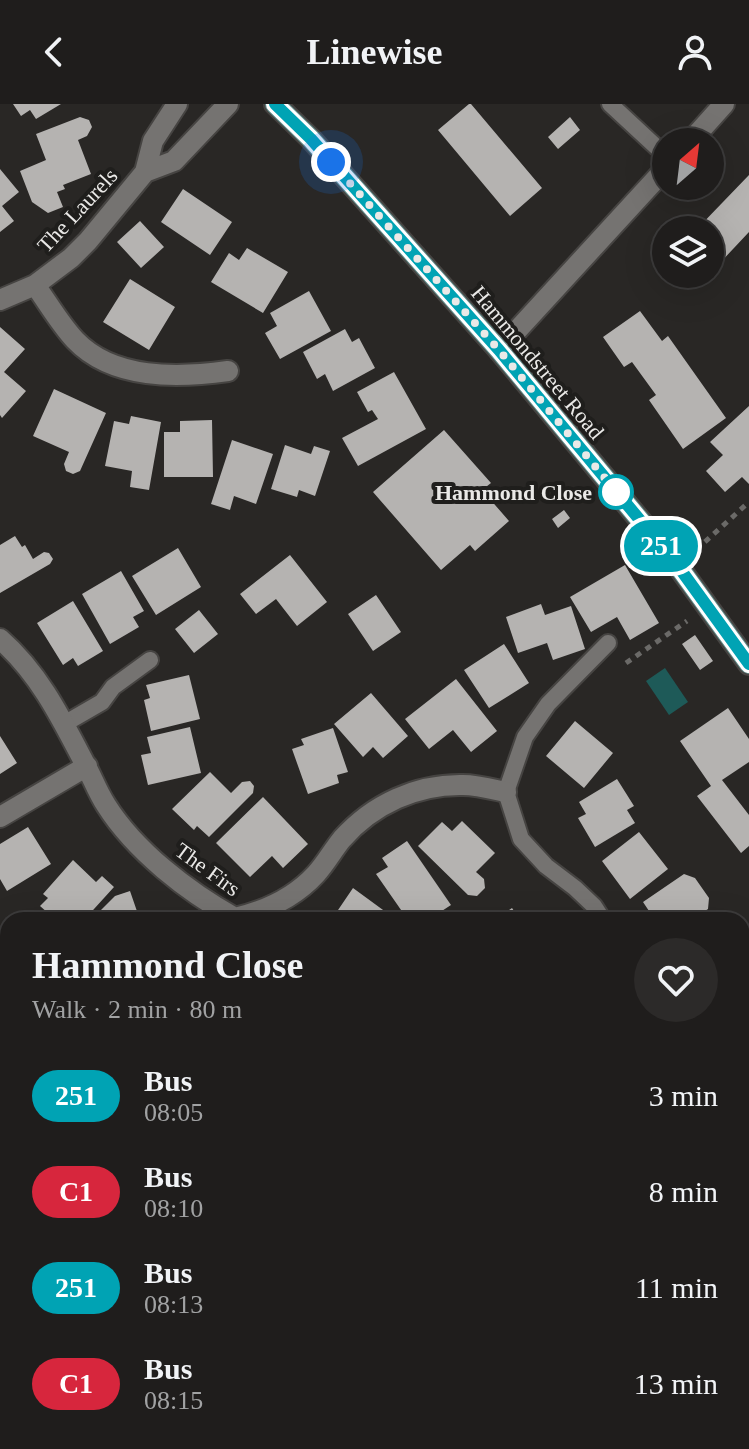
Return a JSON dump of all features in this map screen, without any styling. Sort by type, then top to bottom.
[{"type":"street","name":"The Laurels","points":[[0,300],[35,285],[88,241],[145,172],[153,141],[177,104]]},
{"type":"street","name":"The Laurels","points":[[145,172],[174,161],[228,104]]},
{"type":"street","name":"Hammondstreet Road","points":[[275,104],[311,139],[499,350],[678,566],[749,664]]},
{"type":"street","points":[[703,128],[724,104]]},
{"type":"street","points":[[499,350],[652,183]]},
{"type":"street","points":[[35,285],[75,340],[113,365],[137,372],[166,374],[197,375],[228,371]]},
{"type":"street","name":"The Firs","points":[[0,639],[16,653],[48,694],[105,804],[127,833],[181,882],[224,912]]},
{"type":"street","points":[[0,817],[87,766]]},
{"type":"street","name":"The Firs","points":[[258,912],[297,890],[316,875],[342,839],[374,810],[391,801],[418,790],[440,786],[466,784],[506,792]]},
{"type":"lane","points":[[610,104],[652,143]]},
{"type":"lane","points":[[598,912],[521,839],[506,792],[525,737],[540,715],[608,643]]},
{"type":"lane","points":[[64,724],[102,702],[113,687],[150,660]]},
{"type":"path","points":[[678,566],[749,502]]},
{"type":"water","points":[[665,668],[688,702],[669,715],[646,681]]},
{"type":"building","points":[[13,104],[61,104],[36,119],[30,110],[21,116]]},
{"type":"building","points":[[469,104],[542,188],[510,216],[438,130]]},
{"type":"building","points":[[80,117],[89,120],[92,127],[87,136],[78,140],[91,174],[63,185],[65,189],[57,192],[63,207],[48,213],[32,202],[20,171],[46,160],[36,134]]},
{"type":"building","points":[[570,117],[580,130],[558,149],[548,137]]},
{"type":"building","points":[[0,169],[19,192],[2,206],[14,221],[0,232]]},
{"type":"building","points":[[749,175],[749,232],[724,259],[724,216],[709,216]]},
{"type":"building","points":[[183,189],[232,222],[210,255],[161,222]]},
{"type":"building","points":[[140,221],[164,247],[141,268],[117,242]]},
{"type":"building","points":[[247,248],[288,272],[263,313],[211,282],[229,253],[239,260]]},
{"type":"building","points":[[130,279],[175,307],[149,350],[103,322]]},
{"type":"building","points":[[309,291],[331,331],[280,359],[265,333],[277,326],[270,313]]},
{"type":"building","points":[[640,311],[662,341],[668,336],[726,418],[683,449],[649,400],[656,395],[632,362],[624,367],[603,337]]},
{"type":"building","points":[[0,327],[25,349],[4,372],[26,391],[2,418],[0,415]]},
{"type":"building","points":[[345,329],[352,342],[359,338],[375,368],[333,391],[325,374],[317,379],[303,352]]},
{"type":"building","points":[[394,372],[426,429],[358,466],[342,438],[378,419],[372,410],[368,412],[357,392]]},
{"type":"building","points":[[54,389],[106,413],[80,471],[73,474],[66,471],[64,464],[69,452],[33,436]]},
{"type":"building","points":[[749,406],[749,484],[742,477],[725,492],[706,471],[723,455],[710,442]]},
{"type":"building","points":[[131,416],[161,422],[149,490],[130,487],[132,471],[105,466],[114,421],[129,424]]},
{"type":"building","points":[[212,420],[213,477],[164,477],[164,432],[180,432],[180,421]]},
{"type":"building","points":[[444,430],[491,483],[482,490],[509,521],[475,551],[470,545],[441,570],[373,492]]},
{"type":"building","points":[[232,440],[273,454],[256,504],[234,496],[230,510],[211,504]]},
{"type":"building","points":[[285,445],[311,454],[314,446],[330,451],[315,496],[299,490],[297,497],[271,489]]},
{"type":"building","points":[[564,510],[570,518],[558,528],[552,519]]},
{"type":"building","points":[[15,536],[33,559],[44,552],[53,559],[50,564],[0,593],[0,545]]},
{"type":"building","points":[[178,548],[201,587],[156,615],[132,576]]},
{"type":"building","points":[[290,555],[327,602],[297,626],[276,599],[256,614],[240,594]]},
{"type":"building","points":[[625,565],[659,623],[630,640],[617,617],[591,632],[570,597]]},
{"type":"building","points":[[121,571],[144,611],[133,617],[139,627],[110,644],[82,594]]},
{"type":"building","points":[[376,595],[401,632],[373,651],[348,614]]},
{"type":"building","points":[[73,601],[103,651],[78,666],[73,658],[63,665],[37,623]]},
{"type":"building","points":[[541,604],[545,615],[571,606],[585,649],[553,660],[547,643],[518,653],[506,617]]},
{"type":"building","points":[[199,610],[218,634],[194,653],[175,629]]},
{"type":"building","points":[[695,635],[713,661],[700,670],[682,644]]},
{"type":"building","points":[[504,644],[529,683],[489,708],[464,670]]},
{"type":"building","points":[[189,675],[200,719],[151,731],[144,700],[150,698],[146,685]]},
{"type":"building","points":[[456,679],[497,731],[471,752],[453,730],[429,749],[405,719]]},
{"type":"building","points":[[371,693],[408,736],[383,758],[373,747],[363,757],[334,724]]},
{"type":"building","points":[[728,708],[749,739],[749,762],[722,780],[749,815],[749,846],[741,853],[697,796],[711,786],[680,741]]},
{"type":"building","points":[[575,721],[613,753],[584,788],[546,756]]},
{"type":"building","points":[[190,727],[201,773],[148,785],[141,755],[151,753],[147,737]]},
{"type":"building","points":[[333,728],[348,772],[337,775],[339,783],[308,794],[292,749],[304,745],[301,739]]},
{"type":"building","points":[[0,736],[17,763],[0,774]]},
{"type":"building","points":[[210,772],[231,793],[242,782],[250,781],[254,786],[253,793],[209,837],[197,826],[194,830],[172,809]]},
{"type":"building","points":[[617,779],[634,806],[627,810],[635,823],[595,847],[578,818],[586,814],[579,802]]},
{"type":"building","points":[[263,797],[308,844],[283,868],[272,856],[250,877],[216,843]]},
{"type":"building","points":[[462,821],[495,853],[476,872],[484,879],[485,888],[477,896],[468,895],[418,846],[442,822],[452,831]]},
{"type":"building","points":[[28,827],[51,864],[7,891],[0,879],[0,844]]},
{"type":"building","points":[[639,832],[668,869],[630,899],[602,861]]},
{"type":"building","points":[[407,841],[451,905],[440,912],[402,912],[376,874],[388,867],[382,858]]},
{"type":"building","points":[[73,860],[96,882],[102,876],[114,887],[91,912],[47,912],[40,906],[48,898],[43,894]]},
{"type":"building","points":[[684,874],[695,878],[709,898],[708,909],[704,912],[650,912],[643,902]]},
{"type":"building","points":[[353,888],[386,912],[337,912]]},
{"type":"building","points":[[130,891],[137,912],[99,912],[115,896]]},
{"type":"bus line","name":"251","points":[[275,104],[311,139],[499,350],[678,566],[749,664]]},
{"type":"place","name":"Hammond Close","points":[[616,492]]},
{"type":"route","points":[[331,162],[499,350],[618,494],[616,492]]}]
